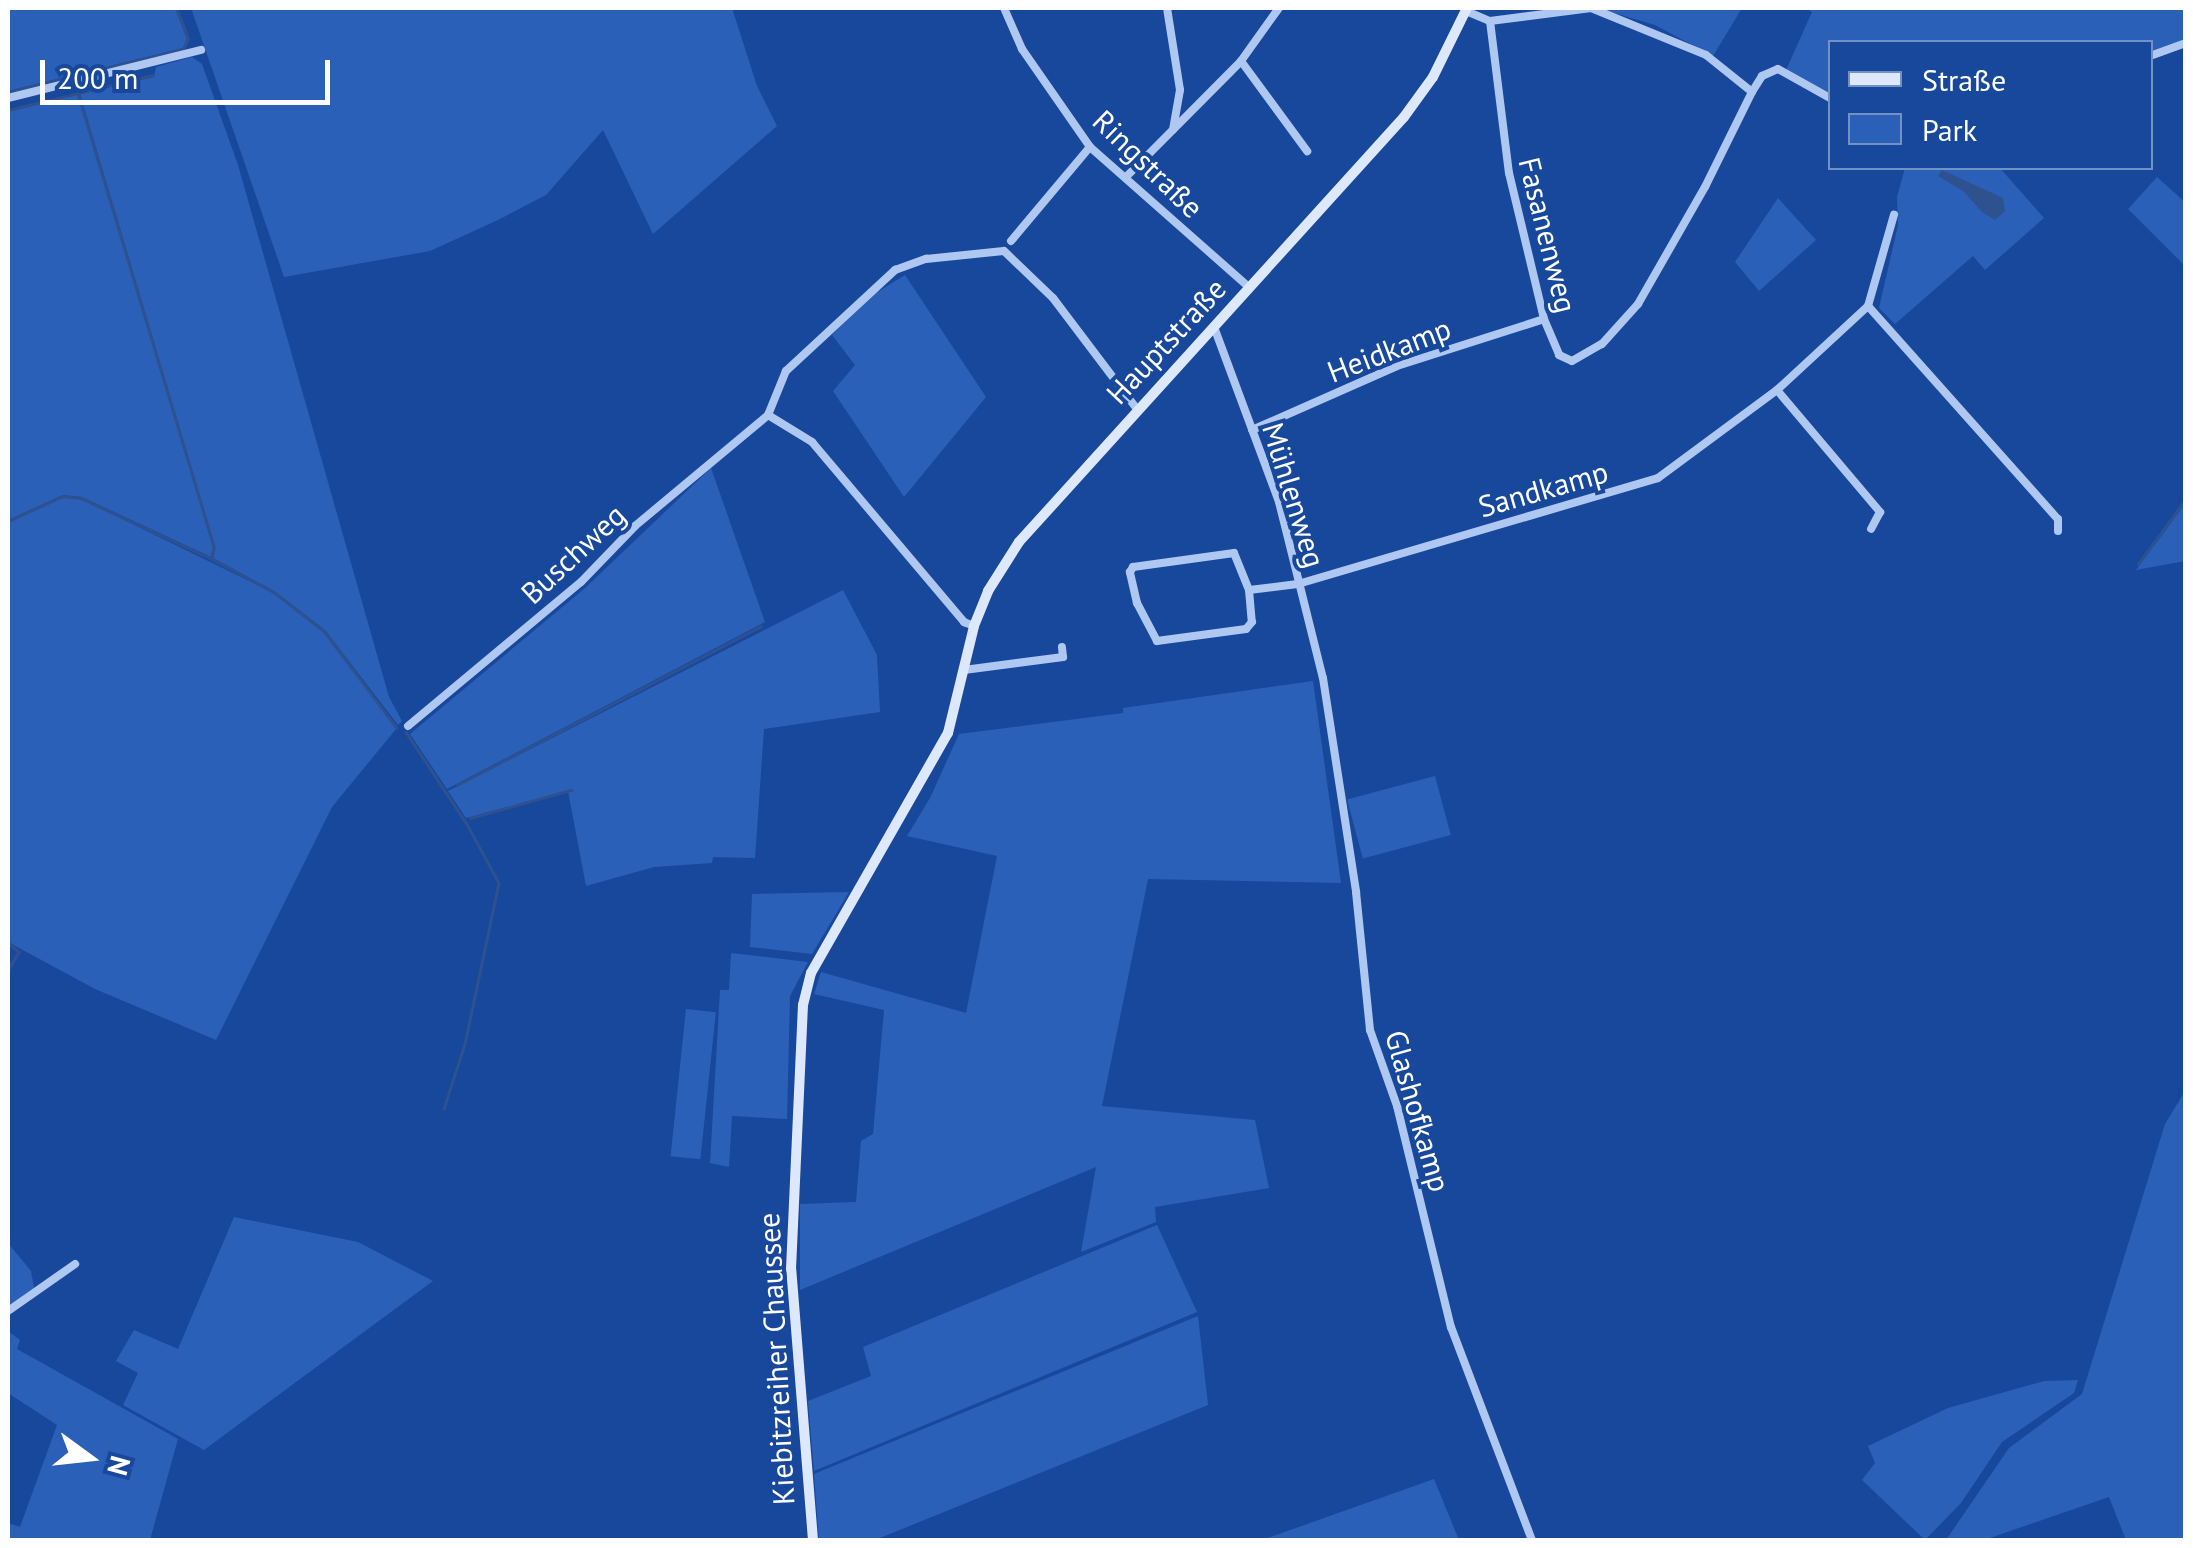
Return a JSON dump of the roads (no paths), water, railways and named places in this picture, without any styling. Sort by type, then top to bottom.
[{"type":"street","name":"Ringstraße","points":[[1004,8],[1022,49],[1090,146],[1249,288]]},
{"type":"street","points":[[1167,8],[1180,90],[1173,129]]},
{"type":"street","points":[[1126,178],[1241,61],[1279,8]]},
{"type":"street","points":[[1466,9],[1490,20],[1591,8],[1706,55],[1752,92],[1762,76],[1778,70],[1828,97]]},
{"type":"street","name":"Hauptstraße","points":[[948,733],[974,626],[988,591],[1019,542],[1404,118],[1441,62],[1466,9]]},
{"type":"street","name":"Fasanenweg","points":[[1490,20],[1502,146],[1544,320],[1559,355],[1572,360],[1602,344],[1638,304],[1705,187],[1752,92]]},
{"type":"street","points":[[2153,55],[2186,44]]},
{"type":"street","points":[[8,98],[201,50]]},
{"type":"street","points":[[1241,61],[1308,152]]},
{"type":"street","points":[[1010,241],[1090,146]]},
{"type":"street","points":[[1894,215],[1868,306],[2058,519],[2058,531]]},
{"type":"street","name":"Buschweg","points":[[408,726],[582,582],[635,526],[768,415],[786,371],[895,270],[926,259],[1004,251],[1053,298],[1137,409]]},
{"type":"street","name":"Sandkamp","points":[[1248,590],[1298,584],[1658,478],[1777,390],[1868,306]]},
{"type":"street","name":"Heidkamp","points":[[1252,430],[1397,366],[1544,320]]},
{"type":"street","name":"Mühlenweg","points":[[1214,327],[1279,502],[1323,678]]},
{"type":"street","points":[[1777,390],[1880,512],[1871,529]]},
{"type":"street","points":[[768,415],[812,442],[964,622],[974,626]]},
{"type":"street","points":[[1234,553],[1248,590],[1252,622],[1246,630],[1157,640],[1137,603],[1130,572],[1133,567],[1234,553]]},
{"type":"street","points":[[964,670],[1062,656],[1062,648]]},
{"type":"street","name":"Glashofkamp","points":[[1323,678],[1358,908],[1370,1030],[1397,1106],[1451,1327],[1532,1540]]},
{"type":"street","name":"Kiebitzreiher Chaussee","points":[[812,1540],[791,1270],[803,1005],[819,957],[948,733]]},
{"type":"street","points":[[8,1312],[75,1264]]},
{"type":"waterway","points":[[8,9],[13,8]]},
{"type":"waterway","points":[[8,92],[183,49],[188,39],[176,8]]},
{"type":"waterway","points":[[8,110],[153,75]]},
{"type":"waterway","points":[[78,93],[214,547],[212,559]]},
{"type":"waterway","points":[[8,521],[63,496],[81,498],[212,559],[274,592],[324,631],[397,728]]},
{"type":"waterway","points":[[2138,564],[2186,499]]},
{"type":"waterway","points":[[457,785],[761,626]]},
{"type":"waterway","points":[[406,732],[467,824],[499,883],[465,1044],[444,1109]]},
{"type":"waterway","points":[[470,818],[571,790]]},
{"type":"waterway","points":[[8,943],[19,952],[8,971]]}]
